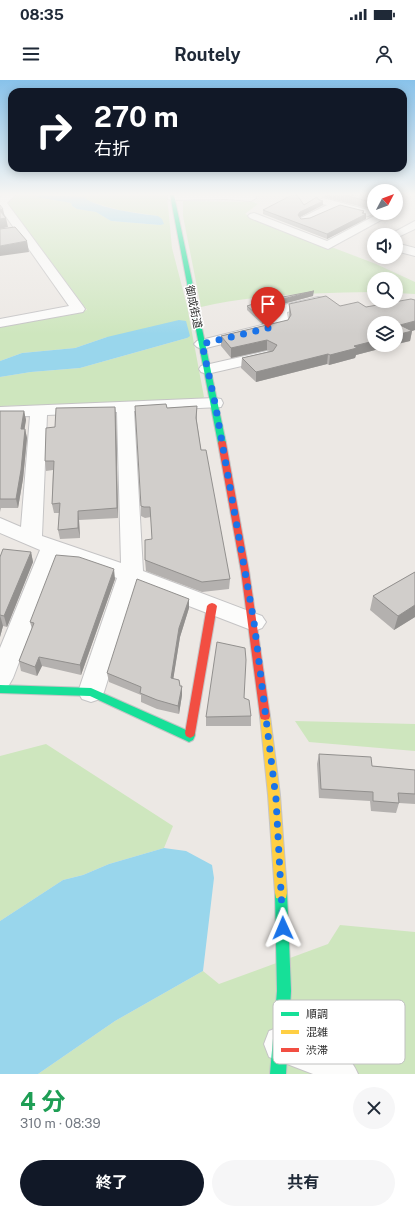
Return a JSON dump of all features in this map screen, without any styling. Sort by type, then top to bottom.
[{"type":"street","points":[[0,323],[78,309],[29,241]]},
{"type":"street","name":"御成街道","points":[[180,241],[215,403],[254,622],[276,799],[283,913],[281,1000]]},
{"type":"street","points":[[321,241],[328,244],[334,241]]},
{"type":"street","points":[[403,249],[415,252]]},
{"type":"street","points":[[202,344],[282,325],[280,310],[323,300]]},
{"type":"street","points":[[208,369],[267,356]]},
{"type":"street","points":[[0,412],[125,408],[215,403]]},
{"type":"street","points":[[91,692],[131,575],[125,408]]},
{"type":"street","points":[[30,539],[39,411]]},
{"type":"street","points":[[0,525],[30,539],[131,575],[254,622]]},
{"type":"street","points":[[0,678],[52,547]]},
{"type":"street","points":[[0,689],[91,692],[189,737],[212,606]]},
{"type":"street","name":"御成街道","points":[[329,1064],[340,1074]]},
{"type":"green space","points":[[36,241],[171,241],[187,306],[204,397],[200,401],[0,406],[0,377],[31,372],[80,368],[187,338],[107,337],[75,348],[22,353],[0,361],[0,327],[87,310]]},
{"type":"green space","points":[[188,241],[317,241],[367,261],[367,264],[376,264],[393,272],[367,272],[367,292],[265,297],[201,307]]},
{"type":"green space","points":[[403,276],[415,282],[415,294],[403,293]]},
{"type":"green space","points":[[295,721],[415,724],[415,751],[309,742]]},
{"type":"green space","points":[[46,744],[173,826],[164,848],[109,864],[83,875],[63,880],[0,921],[0,756]]},
{"type":"green space","points":[[340,925],[415,932],[415,1074],[38,1074],[115,1021],[203,971],[219,984],[328,944]]},
{"type":"water","points":[[179,320],[186,321],[190,336],[187,338],[80,368],[31,372],[0,377],[0,361],[22,353],[75,348],[107,337]]},
{"type":"water","points":[[164,848],[186,851],[212,865],[214,878],[203,971],[115,1021],[38,1074],[0,1074],[0,921],[63,880],[83,875],[109,864]]},
{"type":"building","points":[[0,241],[25,241],[0,246]]},
{"type":"building","points":[[314,291],[275,301],[272,305],[273,316],[262,319],[247,306],[253,304],[252,303]]},
{"type":"building","points":[[326,296],[340,306],[358,302],[367,308],[403,308],[403,300],[411,299],[415,300],[415,321],[403,324],[403,316],[367,316],[367,343],[354,346],[357,348],[256,372],[242,358],[273,351],[277,345],[267,340],[231,348],[221,336],[288,320],[291,315],[289,304]]},
{"type":"building","points":[[403,326],[412,331],[403,333]]},
{"type":"building","points":[[166,404],[167,408],[197,406],[196,418],[201,450],[206,450],[230,579],[202,582],[145,560],[145,540],[152,539],[150,507],[141,506],[135,406]]},
{"type":"building","points":[[115,407],[117,508],[78,511],[78,528],[58,530],[60,503],[52,504],[54,461],[45,461],[46,428],[55,427],[56,408]]},
{"type":"building","points":[[0,411],[24,411],[21,429],[25,429],[21,470],[16,499],[0,499]]},
{"type":"building","points":[[3,549],[31,552],[4,616],[0,615],[0,557]]},
{"type":"building","points":[[56,555],[79,557],[114,569],[80,665],[39,657],[35,667],[19,661],[34,623],[30,622]]},
{"type":"building","points":[[415,572],[415,605],[398,616],[373,596]]},
{"type":"building","points":[[137,579],[189,599],[179,628],[171,678],[179,680],[180,686],[182,686],[178,706],[140,693],[141,687],[107,673]]},
{"type":"building","points":[[217,642],[245,648],[246,660],[244,698],[249,700],[251,716],[206,717]]},
{"type":"building","points":[[319,754],[371,757],[372,766],[415,770],[415,794],[398,793],[399,803],[373,801],[373,792],[321,789]]},
{"type":"traffic: fast","points":[[181,241],[222,443]]},
{"type":"traffic: fast","points":[[0,689],[91,692],[189,737],[190,733]]},
{"type":"traffic: fast","points":[[281,893],[283,1000]]},
{"type":"traffic: fast","points":[[278,1074],[279,1064]]},
{"type":"traffic: slow","points":[[265,716],[274,795],[281,893]]},
{"type":"traffic: jam","points":[[222,443],[245,571],[265,716]]},
{"type":"traffic: jam","points":[[190,733],[212,606]]},
{"type":"route","points":[[268,328],[202,344],[215,403],[254,622],[276,799],[283,928]]}]
